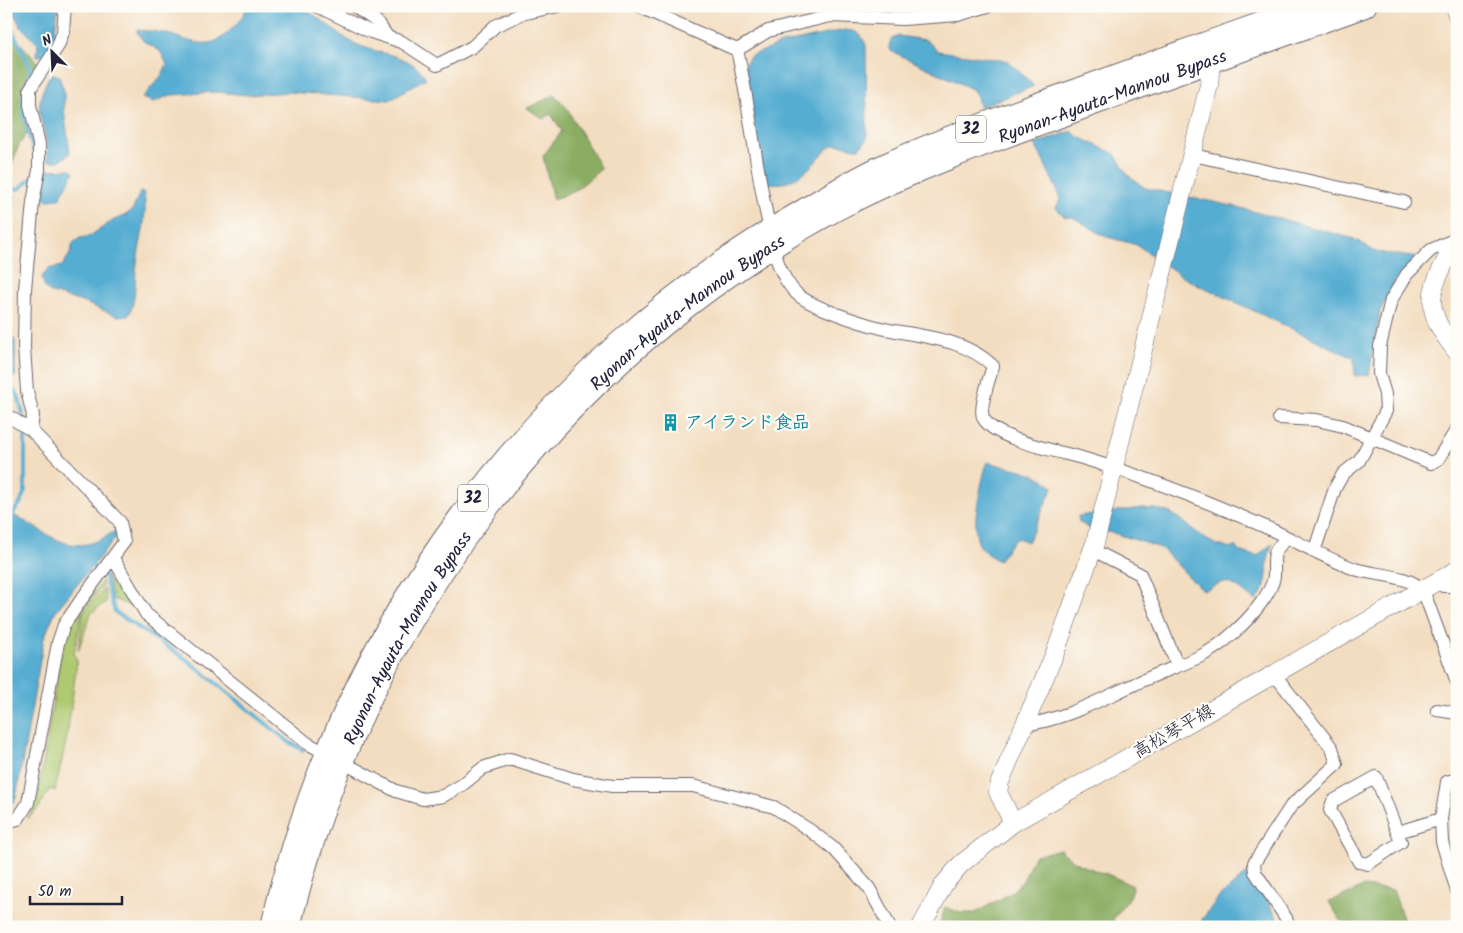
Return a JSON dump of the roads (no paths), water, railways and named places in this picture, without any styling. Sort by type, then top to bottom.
[{"type":"highway","name":"Ryonan-Ayauta-Mannou Bypass","points":[[1208,53],[1310,6]]},
{"type":"highway","name":"Ryonan-Ayauta-Mannou Bypass","points":[[272,927],[294,844],[334,758],[372,658],[408,592],[435,550],[497,468],[531,428],[601,357],[711,268],[772,238],[887,164],[1001,118],[1366,6]]},
{"type":"highway","name":"Ryonan-Ayauta-Mannou Bypass","points":[[289,927],[334,758]]},
{"type":"street","points":[[31,430],[33,415],[27,391],[24,348],[25,289],[39,144],[30,106],[30,89],[58,46],[63,32],[66,6]]},
{"type":"street","points":[[317,6],[371,32],[402,42],[437,65],[472,47],[495,26],[521,14],[558,6]]},
{"type":"street","points":[[354,6],[376,21],[387,36]]},
{"type":"street","points":[[638,6],[737,50]]},
{"type":"street","points":[[737,50],[768,31],[830,16],[903,18],[958,15],[988,6]]},
{"type":"street","points":[[1454,6],[1457,15]]},
{"type":"street","points":[[737,50],[744,80],[761,197],[778,264],[796,293],[810,302],[866,324],[924,335],[981,354],[993,366],[982,409],[983,417],[988,424],[1018,441],[1115,469],[1167,487],[1272,530],[1314,552],[1357,569],[1429,586],[1457,586]]},
{"type":"street","points":[[1013,823],[998,792],[1000,782],[1055,653],[1094,546],[1115,469],[1209,85],[1208,53]]},
{"type":"street","points":[[1192,154],[1404,202]]},
{"type":"street","points":[[1456,239],[1452,260],[1433,287],[1431,302],[1437,323],[1457,352]]},
{"type":"street","points":[[1314,552],[1335,488],[1343,474],[1359,461],[1386,411],[1385,394],[1379,374],[1380,346],[1391,300],[1407,274],[1431,250],[1456,239]]},
{"type":"street","points":[[6,415],[31,430],[120,522],[124,542],[81,600],[61,634],[28,803],[18,819],[6,822]]},
{"type":"street","points":[[1279,418],[1317,420],[1343,426],[1372,440],[1431,463],[1438,460],[1457,429]]},
{"type":"street","points":[[1024,725],[1071,715],[1202,655],[1220,643],[1260,604],[1270,589],[1274,576],[1272,559],[1276,548],[1286,539]]},
{"type":"street","points":[[1094,546],[1140,574],[1177,666]]},
{"type":"street","points":[[113,558],[146,614],[307,743],[396,791],[423,799],[443,796],[462,785],[483,768],[510,759],[573,779],[612,786],[693,786],[774,807],[833,848],[869,888],[890,927]]},
{"type":"street","name":"高松琴平線","points":[[921,927],[944,884],[961,864],[1013,823],[1457,570]]},
{"type":"street","points":[[1429,586],[1457,682]]},
{"type":"street","points":[[1275,675],[1332,748],[1337,764],[1291,806],[1254,863],[1255,872],[1286,918],[1288,927]]},
{"type":"street","points":[[1437,710],[1457,713]]},
{"type":"street","points":[[1376,777],[1398,832],[1401,842],[1394,848],[1368,864],[1359,862],[1330,810],[1333,800],[1376,777]]},
{"type":"street","points":[[1457,779],[1447,782],[1441,819],[1442,842],[1453,863],[1457,892]]},
{"type":"street","points":[[1398,832],[1441,819]]},
{"type":"water","points":[[286,5],[305,10],[352,42],[402,59],[419,70],[426,78],[389,100],[290,92],[248,95],[216,92],[171,95],[153,102],[142,98],[162,75],[167,64],[160,51],[143,41],[136,30],[160,32],[191,42],[214,42],[232,29],[242,17],[247,6]]},
{"type":"water","points":[[10,6],[58,6],[54,39],[46,56],[37,56],[38,44],[21,27]]},
{"type":"water","points":[[844,30],[858,33],[866,45],[867,139],[859,148],[839,144],[831,146],[801,175],[787,182],[771,183],[763,181],[745,64],[750,56],[781,44]]},
{"type":"water","points":[[899,36],[926,40],[938,51],[1009,61],[1034,86],[979,107],[977,96],[972,89],[891,51],[889,46],[892,39]]},
{"type":"water","points":[[51,73],[59,76],[64,91],[64,110],[70,152],[66,157],[58,161],[48,161],[45,136],[40,117],[40,99]]},
{"type":"water","points":[[1072,131],[1077,136],[1115,154],[1128,175],[1145,188],[1233,206],[1354,239],[1376,252],[1419,258],[1395,281],[1380,311],[1369,375],[1355,376],[1354,358],[1186,279],[1137,245],[1104,236],[1073,217],[1065,217],[1056,208],[1061,198],[1035,144]]},
{"type":"water","points":[[71,169],[74,172],[60,198],[51,200],[41,199],[47,170]]},
{"type":"water","points":[[140,192],[144,193],[144,220],[133,304],[128,316],[117,316],[85,303],[49,292],[45,288],[42,277],[48,269],[62,266],[70,254],[73,243],[80,238],[90,236],[112,221],[126,215],[133,209]]},
{"type":"water","points":[[6,195],[15,195],[6,253]]},
{"type":"water","points":[[6,319],[9,332],[15,341],[15,376],[12,378],[6,363]]},
{"type":"water","points":[[987,462],[1031,473],[1053,487],[1028,542],[1018,538],[1013,541],[998,561],[980,546],[977,538],[976,517]]},
{"type":"water","points":[[1142,508],[1167,512],[1209,541],[1227,547],[1236,547],[1238,551],[1257,556],[1273,543],[1268,559],[1265,586],[1256,601],[1239,588],[1225,582],[1205,590],[1200,588],[1161,548],[1117,534],[1088,528],[1079,522],[1078,516]]},
{"type":"water","points":[[6,512],[59,540],[72,544],[85,544],[100,540],[116,530],[118,535],[55,612],[44,638],[15,801],[6,808]]},
{"type":"water","points":[[1250,871],[1283,927],[1214,927],[1201,921],[1219,897]]},
{"type":"waterway","points":[[6,18],[31,71],[27,85]]},
{"type":"waterway","points":[[25,91],[23,99],[24,114],[33,150]]},
{"type":"waterway","points":[[6,188],[19,189],[33,177]]},
{"type":"waterway","points":[[6,383],[18,395],[23,414]]},
{"type":"waterway","points":[[6,523],[21,502],[25,490],[25,437]]},
{"type":"waterway","points":[[89,562],[104,576],[115,612],[186,659],[289,742],[303,750]]},
{"type":"place","name":"アイランド食品","points":[[671,423]]}]
